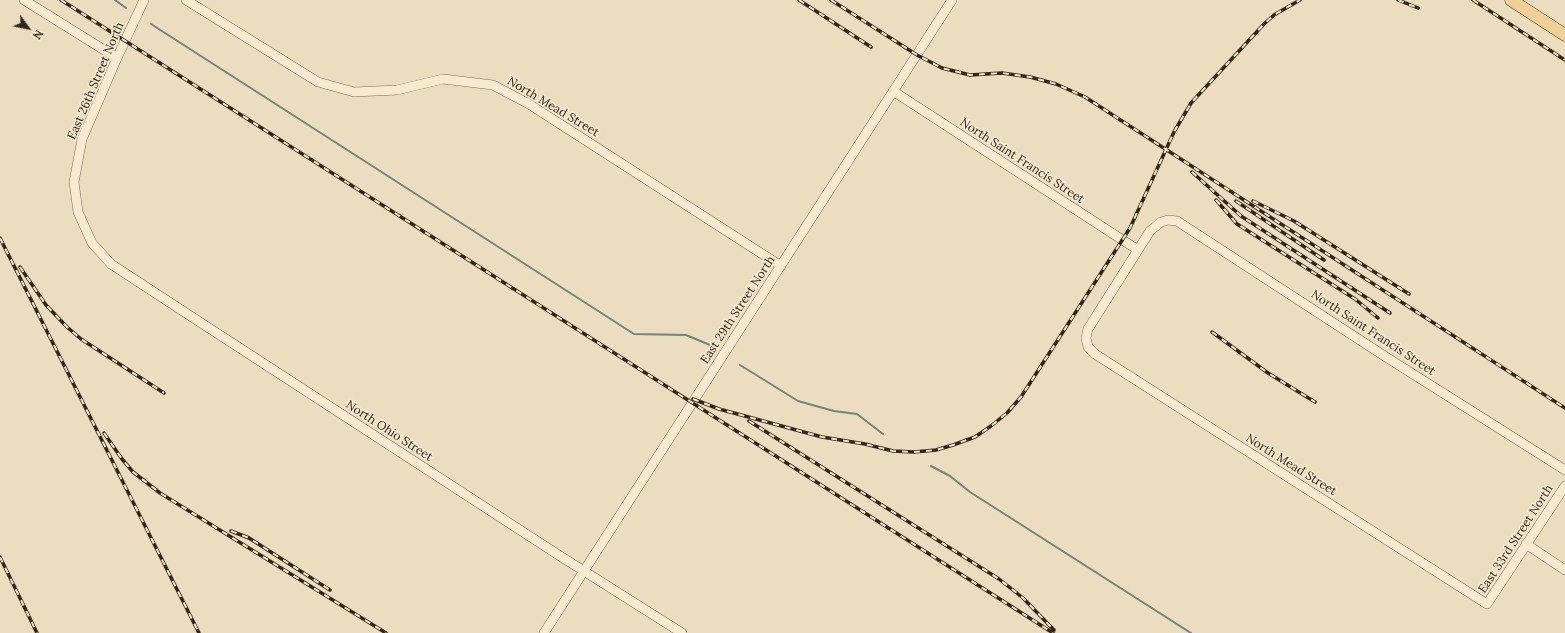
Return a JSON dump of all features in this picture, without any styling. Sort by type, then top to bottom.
[{"type":"main road","points":[[1511,0],[1565,35]]},
{"type":"street","points":[[24,0],[117,58]]},
{"type":"street","name":"East 26th Street North","points":[[91,241],[78,212],[74,182],[82,139],[144,0]]},
{"type":"street","name":"North Mead Street","points":[[186,0],[318,82],[354,92],[397,90],[443,79],[493,85],[529,104],[781,266]]},
{"type":"street","name":"East 29th Street North","points":[[544,633],[952,0]]},
{"type":"street","name":"North Saint Francis Street","points":[[893,91],[1138,250],[1150,231],[1161,222],[1166,220],[1177,221],[1187,226],[1386,357],[1565,470]]},
{"type":"street","name":"North Ohio Street","points":[[91,241],[111,264],[583,571],[682,633]]},
{"type":"street","name":"North Mead Street","points":[[1138,250],[1088,329],[1086,338],[1088,347],[1114,366],[1487,604]]},
{"type":"street","name":"East 33rd Street North","points":[[1487,604],[1565,486]]},
{"type":"street","points":[[1526,544],[1565,570]]},
{"type":"waterway","points":[[115,0],[126,8]]},
{"type":"waterway","points":[[151,24],[634,334],[686,335],[710,345]]},
{"type":"waterway","points":[[740,365],[798,401],[834,411],[857,414],[883,434]]},
{"type":"waterway","points":[[931,466],[950,476],[970,492],[1191,633]]},
{"type":"railway","points":[[61,0],[1053,633]]},
{"type":"railway","points":[[799,0],[871,47]]},
{"type":"railway","points":[[831,0],[917,55],[942,68],[970,75],[1002,73],[1030,77],[1056,84],[1085,97],[1565,408]]},
{"type":"railway","points":[[693,399],[719,409],[822,437],[865,444],[893,451],[914,452],[936,450],[975,437],[1007,413],[1021,397],[1130,228],[1174,132],[1191,103],[1264,24],[1274,15],[1300,0]]},
{"type":"railway","points":[[1398,0],[1418,8]]},
{"type":"railway","points":[[1473,0],[1565,60]]},
{"type":"railway","points":[[1192,172],[1241,216],[1390,313]]},
{"type":"railway","points":[[1216,200],[1237,224],[1355,299],[1378,318]]},
{"type":"railway","points":[[1236,201],[1324,260]]},
{"type":"railway","points":[[1253,201],[1294,221],[1409,294]]},
{"type":"railway","points":[[0,238],[199,633]]},
{"type":"railway","points":[[20,267],[46,305],[67,327],[81,339],[164,393]]},
{"type":"railway","points":[[1212,332],[1268,373],[1315,402]]},
{"type":"railway","points":[[749,421],[999,579],[1023,598],[1054,630]]},
{"type":"railway","points":[[104,433],[133,472],[160,493],[386,633]]},
{"type":"railway","points":[[231,531],[249,538],[330,590]]},
{"type":"railway","points":[[0,557],[37,633]]}]
